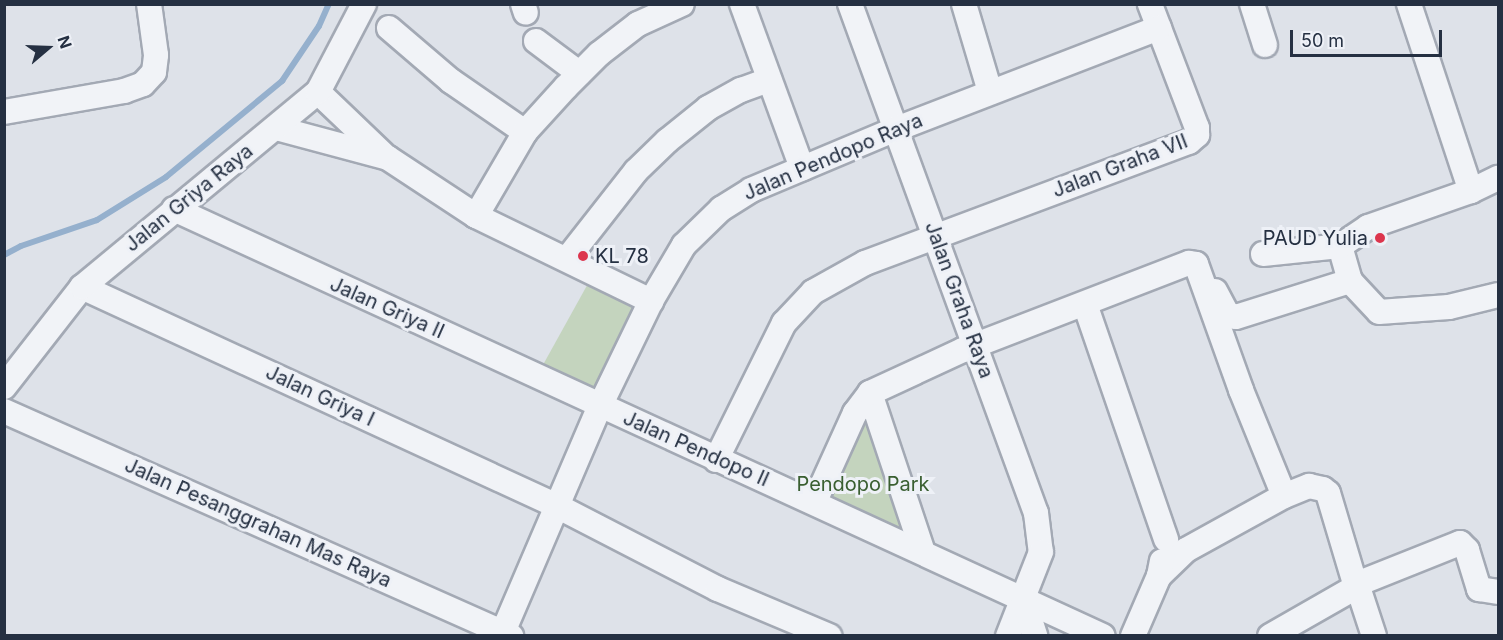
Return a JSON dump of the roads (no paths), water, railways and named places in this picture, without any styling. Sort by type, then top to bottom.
[{"type":"street","points":[[4,112],[123,92],[143,84],[154,72],[156,55],[149,4]]},
{"type":"street","name":"Jalan Griya Raya","points":[[4,387],[82,287],[318,92],[364,4]]},
{"type":"street","points":[[476,216],[525,132],[579,74],[599,54],[638,24],[682,4]]},
{"type":"street","points":[[742,4],[802,168]]},
{"type":"street","name":"Jalan Graha Raya","points":[[850,4],[894,130],[935,235],[1036,513],[1041,535],[1041,552],[1008,636]]},
{"type":"street","points":[[964,4],[990,92]]},
{"type":"street","points":[[1150,4],[1159,28]]},
{"type":"street","points":[[1252,4],[1265,45]]},
{"type":"street","points":[[1409,4],[1471,191]]},
{"type":"street","points":[[389,28],[451,81],[525,132]]},
{"type":"street","name":"Jalan Pendopo Raya","points":[[507,634],[557,506],[600,406],[651,301],[684,245],[722,208],[751,190],[894,130],[1159,28]]},
{"type":"street","name":"Jalan Graha VII","points":[[935,235],[1194,139],[1197,128],[1159,28]]},
{"type":"street","points":[[536,41],[579,74]]},
{"type":"street","points":[[567,259],[636,171],[667,141],[708,108],[741,90],[769,80]]},
{"type":"street","points":[[318,92],[388,158],[476,216],[651,301]]},
{"type":"street","points":[[276,128],[388,158]]},
{"type":"street","points":[[1263,254],[1340,246],[1368,227],[1471,191],[1498,178]]},
{"type":"street","name":"Jalan Griya II","points":[[174,209],[600,406]]},
{"type":"street","points":[[716,460],[784,323],[813,292],[865,262],[935,235]]},
{"type":"street","points":[[1340,246],[1350,281],[1379,312],[1449,307],[1498,295]]},
{"type":"street","points":[[815,501],[855,413],[870,393],[975,345],[1085,304],[1183,263],[1204,270],[1227,314],[1231,317],[1350,281]]},
{"type":"street","points":[[1197,267],[1241,390],[1284,496]]},
{"type":"street","name":"Jalan Griya I","points":[[82,287],[557,506],[718,589],[829,636]]},
{"type":"street","points":[[1085,304],[1176,544]]},
{"type":"street","points":[[870,393],[923,552]]},
{"type":"street","name":"Jalan Pendopo II","points":[[600,406],[716,460],[815,501],[1103,636]]},
{"type":"street","name":"Jalan Pesanggrahan Mas Raya","points":[[4,411],[507,634]]},
{"type":"street","points":[[1132,636],[1176,544],[1284,496],[1317,486],[1328,493],[1374,636]]},
{"type":"street","points":[[1270,636],[1289,623],[1347,594],[1357,584],[1460,543],[1467,550],[1478,587],[1483,591],[1498,592]]},
{"type":"street","points":[[1023,598],[1035,636]]},
{"type":"waterway","points":[[4,255],[21,246],[97,220],[166,177],[282,81],[319,26],[329,4]]},
{"type":"place","name":"PAUD Yulia","points":[[1380,238]]},
{"type":"place","name":"KL 78","points":[[583,256]]},
{"type":"park label","name":"Pendopo Park","points":[[863,484]]}]
